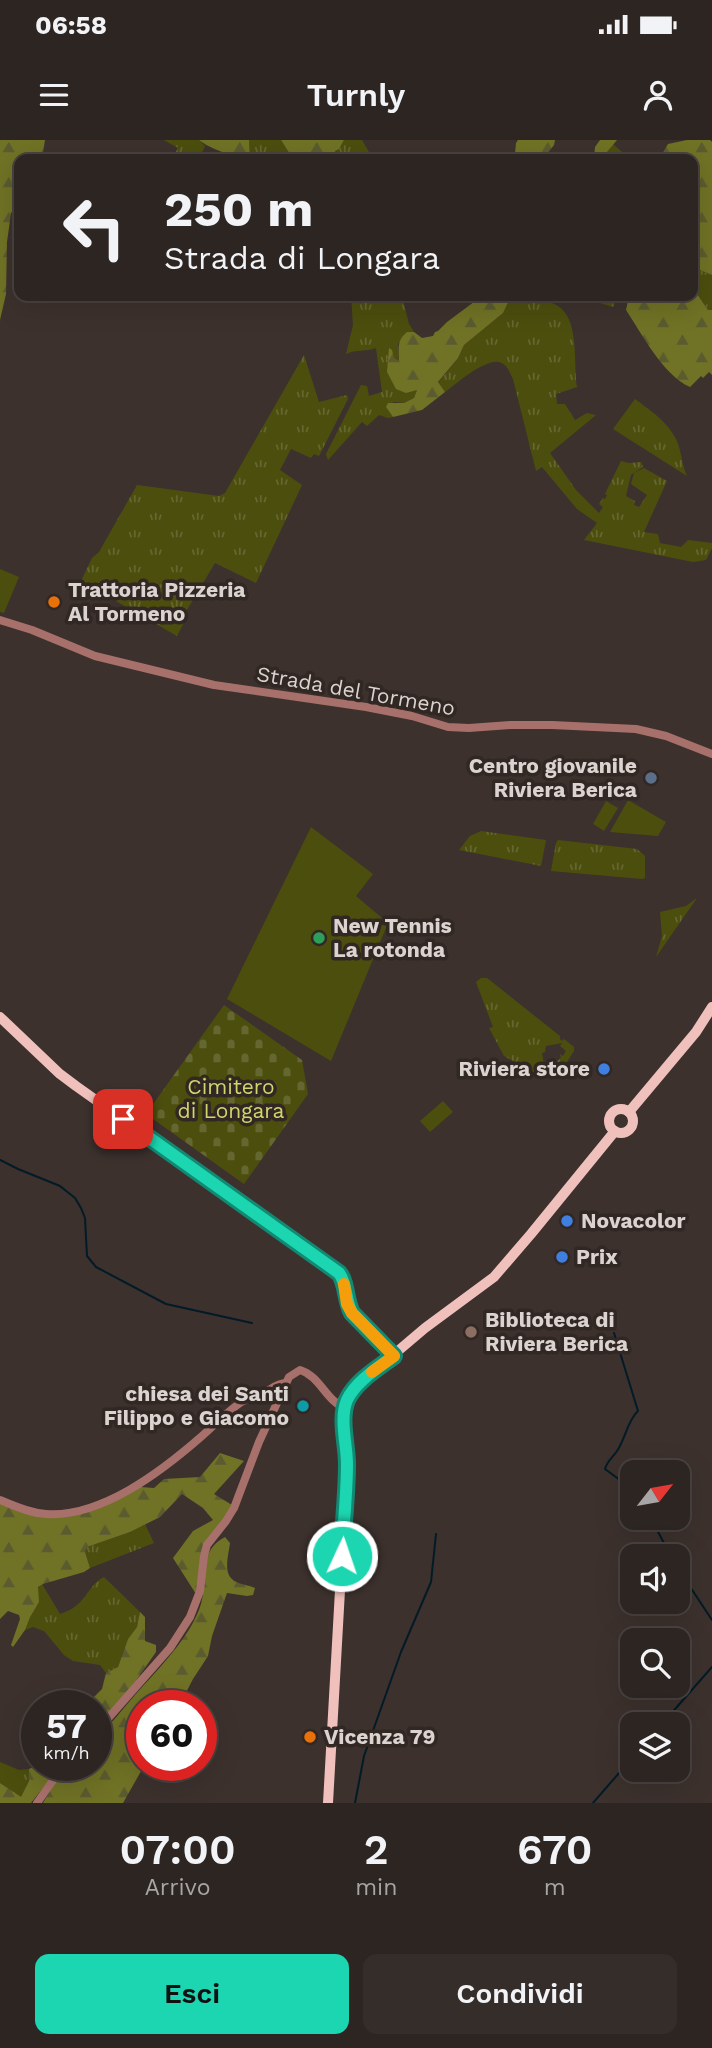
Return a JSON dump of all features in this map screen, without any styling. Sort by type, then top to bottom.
[{"type":"main road","points":[[629,1112],[696,1032],[712,1007]]},
{"type":"main road","points":[[0,1017],[60,1074],[339,1273],[343,1277],[347,1304],[352,1313],[394,1356]]},
{"type":"main road","points":[[619,1109],[629,1112],[633,1122],[629,1129],[623,1132],[615,1131],[610,1124],[612,1113],[619,1109]]},
{"type":"main road","points":[[328,1803],[347,1465],[344,1425],[348,1400],[372,1373],[438,1318],[494,1277],[615,1131]]},
{"type":"street","name":"Strada del Tormeno","points":[[0,620],[95,656],[214,685],[366,707],[459,728],[551,724],[636,729],[666,736],[712,754]]},
{"type":"street","points":[[112,1714],[170,1648],[190,1617],[200,1591],[207,1545],[234,1508],[259,1442],[289,1377],[300,1370],[305,1371],[338,1406],[345,1408]]},
{"type":"street","points":[[0,1500],[43,1514],[59,1514],[98,1504],[141,1482],[246,1399],[286,1383]]},
{"type":"street","points":[[37,1803],[52,1781]]},
{"type":"green space","points":[[0,140],[45,140],[43,154],[14,154],[14,209],[7,242],[6,294],[0,320]]},
{"type":"green space","points":[[164,140],[199,140],[205,146],[201,154],[175,154],[178,148]]},
{"type":"green space","points":[[199,140],[249,140],[250,154],[229,154]]},
{"type":"green space","points":[[249,140],[281,140],[290,154],[250,154]]},
{"type":"green space","points":[[281,140],[344,140],[335,151],[337,154],[290,154]]},
{"type":"green space","points":[[344,140],[362,140],[370,154],[339,154],[335,150],[339,149]]},
{"type":"green space","points":[[518,140],[555,140],[547,154],[517,154]]},
{"type":"green space","points":[[600,140],[617,140],[605,154],[594,154]]},
{"type":"green space","points":[[687,140],[712,142],[712,275],[698,269],[698,154],[662,154],[668,144]]},
{"type":"green space","points":[[613,144],[624,154],[605,154]]},
{"type":"green space","points":[[698,269],[712,275],[712,310],[708,310],[698,295]]},
{"type":"green space","points":[[698,295],[708,310],[712,310],[712,375],[709,372],[703,378],[701,376],[690,387],[680,381],[662,364],[626,310],[628,301],[698,301]]},
{"type":"green space","points":[[351,301],[403,301],[409,324],[414,332],[407,332],[398,344],[399,362],[387,359],[417,390],[414,398],[404,403],[394,402],[386,407],[393,417],[379,415],[367,426],[362,422],[328,460],[326,454],[361,385],[367,386],[369,396],[382,392],[376,348],[346,354],[353,325]]},
{"type":"green space","points":[[475,301],[509,301],[503,313],[464,345],[458,358],[438,382],[445,392],[422,410],[393,417],[386,407],[388,403],[404,403],[414,398],[417,390],[406,393],[396,389],[387,372],[389,348],[394,358],[399,361],[403,335],[414,332],[422,338],[433,336]]},
{"type":"green space","points":[[509,301],[545,301],[558,306],[570,321],[577,387],[556,394],[557,404],[565,404],[575,420],[587,413],[596,415],[550,453],[576,490],[599,513],[603,507],[599,504],[605,499],[621,461],[641,462],[643,467],[634,473],[644,468],[667,481],[644,532],[658,534],[660,543],[681,547],[688,540],[712,543],[706,560],[693,562],[584,540],[597,523],[577,509],[542,467],[536,471],[513,379],[502,363],[493,362],[478,368],[445,392],[438,383],[458,358],[464,345],[503,313]],"holes":[[[634,473],[631,484],[647,495],[639,507],[626,496],[631,475]]]},
{"type":"green space","points":[[593,301],[616,301],[613,307]]},
{"type":"green space","points":[[304,355],[319,402],[347,395],[348,399],[319,456],[314,454],[311,458],[291,449],[280,470],[302,485],[256,583],[215,563],[185,613],[188,615],[177,636],[81,581],[137,485],[219,496],[225,493]]},
{"type":"green space","points":[[635,399],[671,430],[687,476],[613,429]]},
{"type":"green space","points":[[0,569],[19,577],[4,613],[0,612]]},
{"type":"green space","points":[[628,800],[666,822],[658,836],[610,832]]},
{"type":"green space","points":[[606,801],[618,808],[604,831],[593,824]]},
{"type":"green space","name":"New Tennis La rotonda","points":[[311,827],[373,874],[356,896],[388,923],[331,1061],[227,999]]},
{"type":"green space","points":[[481,831],[546,840],[541,866],[459,850],[470,836]]},
{"type":"green space","points":[[558,840],[637,849],[645,856],[645,878],[551,871]]},
{"type":"green space","points":[[697,898],[656,957],[662,936],[660,912],[686,906]]},
{"type":"green space","points":[[487,978],[560,1036],[562,1041],[564,1039],[574,1047],[555,1080],[540,1076],[548,1065],[554,1069],[557,1065],[555,1063],[561,1058],[560,1054],[563,1056],[566,1051],[560,1046],[562,1043],[546,1046],[545,1052],[542,1053],[544,1065],[537,1074],[504,1056],[489,1028],[493,1027],[476,982]]},
{"type":"green space","name":"Cimitero di Longara","points":[[224,1005],[302,1060],[308,1094],[244,1184],[146,1114]]},
{"type":"green space","points":[[443,1101],[453,1112],[430,1132],[420,1121]]},
{"type":"green space","points":[[220,1453],[244,1461],[214,1494],[232,1505],[201,1554],[196,1594],[173,1558],[193,1531],[213,1520],[203,1508],[182,1494],[160,1517],[130,1532],[87,1547],[85,1552],[90,1568],[84,1572],[38,1587],[39,1602],[25,1630],[13,1647],[11,1645],[20,1619],[19,1615],[8,1611],[0,1619],[0,1502],[19,1509],[71,1512],[138,1484],[141,1487],[154,1488],[164,1479],[200,1477]]},
{"type":"green space","points":[[145,1524],[154,1543],[90,1568],[85,1552],[87,1547]]},
{"type":"green space","points":[[225,1537],[230,1543],[227,1562],[229,1576],[236,1582],[255,1588],[253,1595],[227,1593],[208,1656],[187,1690],[140,1690],[190,1629],[201,1604],[207,1558],[217,1543]]},
{"type":"green space","points":[[104,1577],[140,1612],[137,1627],[128,1639],[118,1667],[106,1673],[100,1665],[73,1661],[64,1655],[44,1631],[33,1627],[25,1630],[38,1588],[42,1584],[60,1614],[76,1606],[93,1585]]},
{"type":"green space","points":[[140,1612],[145,1617],[145,1641],[156,1645],[156,1652],[112,1709],[112,1690],[101,1690],[106,1673],[118,1667],[128,1639],[137,1627]]},
{"type":"green space","points":[[126,1705],[126,1781],[135,1781],[123,1803],[43,1803],[56,1781],[112,1781],[112,1721]]},
{"type":"green space","points":[[0,1762],[21,1770],[21,1781],[29,1781],[21,1798],[0,1783]]},
{"type":"green space","points":[[29,1781],[48,1781],[31,1803],[0,1803],[0,1783],[21,1797]]},
{"type":"waterway","points":[[0,1160],[60,1186],[75,1198],[85,1218],[87,1256],[96,1267],[166,1304],[252,1323]]},
{"type":"waterway","points":[[614,1333],[638,1411],[605,1469],[620,1480]]},
{"type":"waterway","points":[[657,1530],[665,1544]]},
{"type":"waterway","points":[[355,1803],[364,1756],[401,1652],[431,1582],[436,1534]]},
{"type":"waterway","points":[[690,1587],[712,1620]]},
{"type":"waterway","points":[[673,1712],[712,1667]]},
{"type":"waterway","points":[[593,1803],[620,1772]]},
{"type":"slow traffic","points":[[344,1284],[347,1304],[352,1313],[394,1356],[372,1372]]},
{"type":"place","name":"Trattoria Pizzeria Al Tormeno","points":[[54,602]]},
{"type":"place","name":"Centro giovanile Riviera Berica","points":[[651,778]]},
{"type":"place","name":"New Tennis La rotonda","points":[[319,938]]},
{"type":"place","name":"Riviera store","points":[[604,1069]]},
{"type":"place","name":"Novacolor","points":[[567,1221]]},
{"type":"place","name":"Prix","points":[[562,1257]]},
{"type":"place","name":"Biblioteca di Riviera Berica","points":[[471,1332]]},
{"type":"place","name":"chiesa dei Santi Filippo e Giacomo","points":[[303,1406]]},
{"type":"place","name":"Vicenza 79","points":[[310,1737]]},
{"type":"route","points":[[123,1119],[339,1273],[343,1277],[347,1304],[352,1313],[394,1356],[354,1391],[345,1408],[347,1465],[342,1556]]}]
